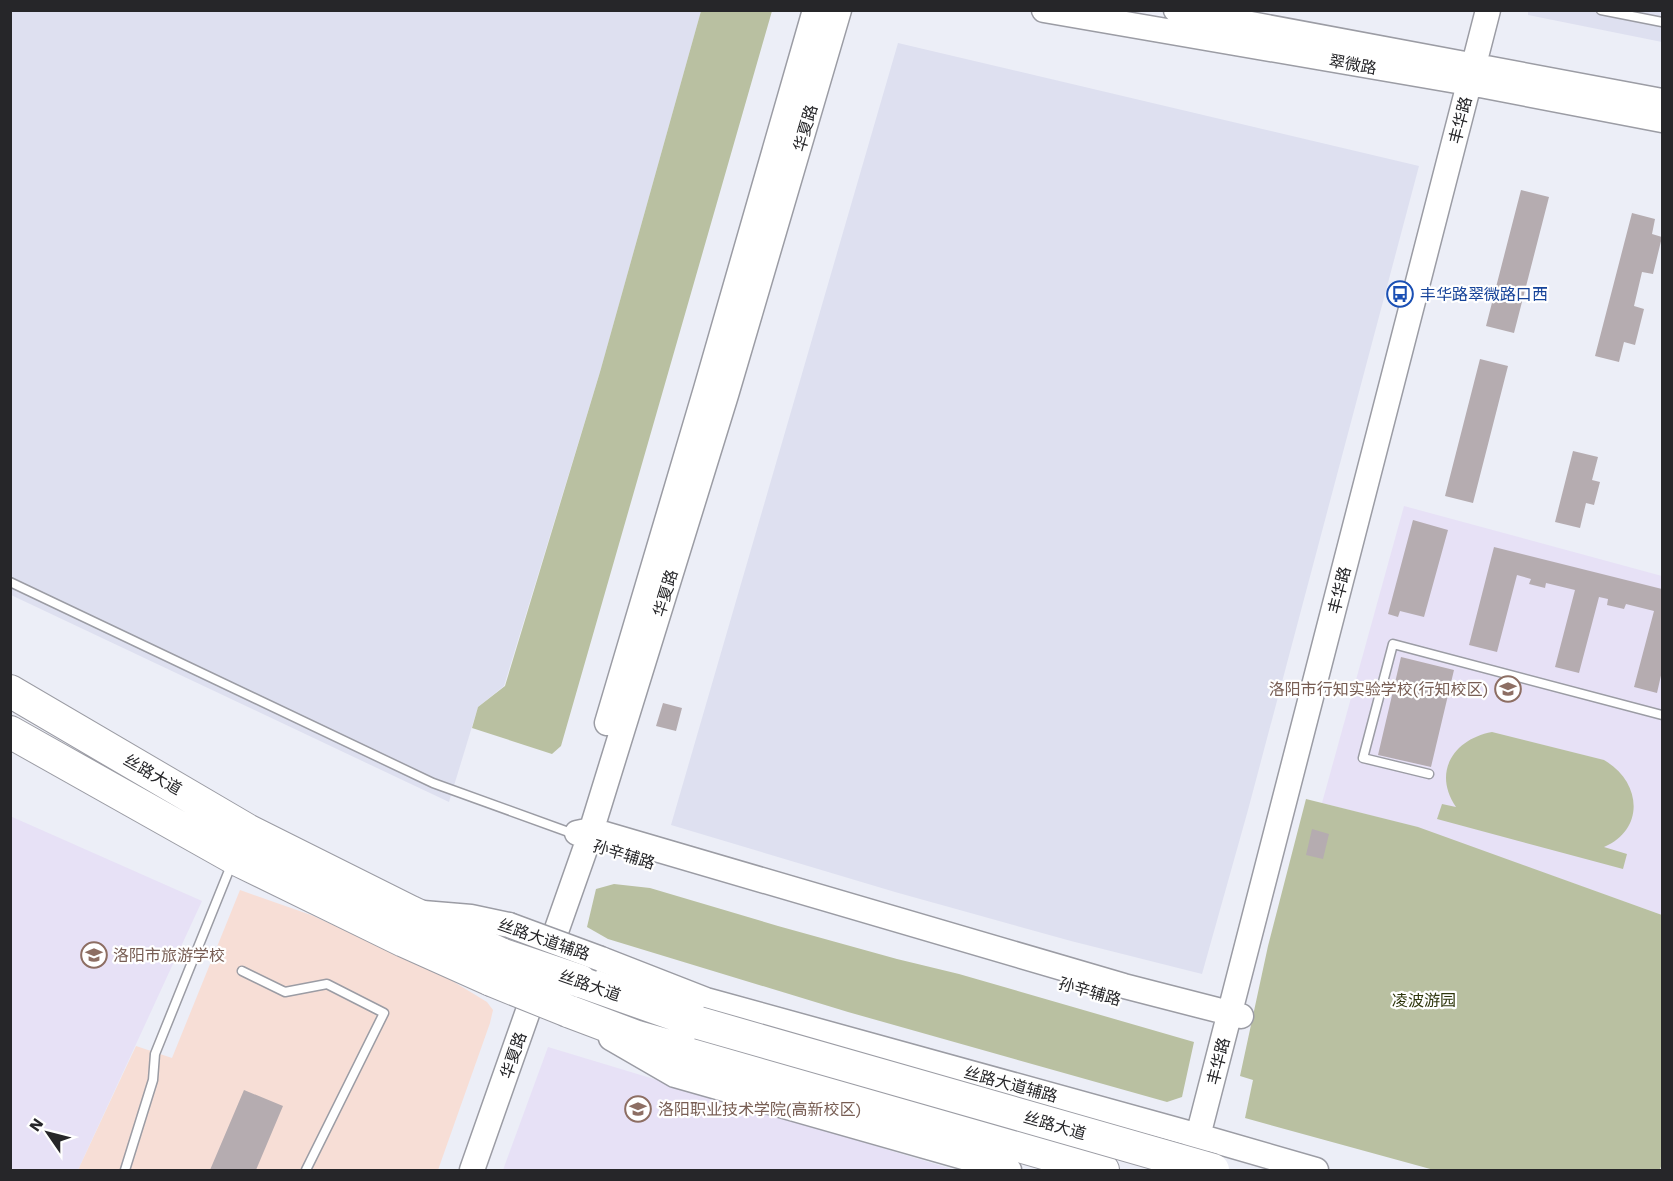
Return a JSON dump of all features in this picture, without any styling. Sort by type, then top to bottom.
[{"type":"highway","name":"丝路大道","points":[[10,691],[249,831],[411,912],[501,953],[568,1011],[637,1036],[698,1025],[1213,1170]]},
{"type":"highway","name":"丝路大道","points":[[10,732],[234,858],[404,941],[501,953],[591,970],[698,1025],[1103,1170]]},
{"type":"street","name":"华夏路","points":[[457,1170],[584,836],[703,400],[814,10]]},
{"type":"street","name":"华夏路","points":[[472,1170],[584,836],[726,395],[839,10]]},
{"type":"street","name":"翠微路","points":[[1044,10],[1662,101]]},
{"type":"street","name":"翠微路","points":[[1176,10],[1477,75],[1662,120]]},
{"type":"street","name":"丰华路","points":[[1477,75],[1488,10]]},
{"type":"street","name":"丰华路","points":[[1191,1170],[1204,1137],[1477,75],[1497,10]]},
{"type":"street","name":"孙辛辅路","points":[[584,836],[1120,1000],[1234,1022]]},
{"type":"street","points":[[568,1011],[675,1075],[1009,1170]]},
{"type":"street","name":"丝路大道辅路","points":[[698,1025],[1204,1137],[1317,1170]]},
{"type":"street","name":"丰华路","points":[[1203,1170],[1204,1137]]},
{"type":"lane","points":[[1601,10],[1662,22]]},
{"type":"lane","points":[[10,582],[433,783],[584,836]]},
{"type":"lane","points":[[1430,774],[1363,758],[1393,644],[1662,715]]},
{"type":"lane","points":[[125,1170],[153,1080],[155,1054],[234,858]]},
{"type":"lane","points":[[242,970],[285,992],[327,984],[384,1013],[306,1170]]},
{"type":"shaded area","points":[[1528,10],[1662,11],[1662,42],[1528,15]]},
{"type":"shaded area","points":[[10,11],[701,11],[600,372],[504,686],[478,707],[449,802],[11,595]]},
{"type":"shaded area","points":[[898,43],[1419,166],[1248,810],[1202,974],[1071,941],[895,892],[671,825]]},
{"type":"shaded area","name":"洛阳市行知实验学校(行知校区)","points":[[1404,506],[1662,576],[1662,915],[1418,828],[1322,803]]},
{"type":"shaded area","name":"洛阳市旅游学校","points":[[10,816],[202,901],[78,1170],[17,1170],[11,1168]]},
{"type":"shaded area","points":[[240,890],[311,915],[436,971],[487,1002],[493,1010],[438,1170],[78,1170],[136,1046],[172,1058]]},
{"type":"shaded area","name":"洛阳职业技术学院(高新校区)","points":[[548,1047],[955,1170],[503,1170]]},
{"type":"green space","points":[[701,11],[772,11],[561,746],[552,754],[472,728],[478,707],[505,686],[600,372]]},
{"type":"green space","points":[[1492,732],[1604,760],[1616,769],[1626,780],[1634,805],[1627,829],[1618,839],[1604,847],[1627,854],[1623,869],[1437,819],[1442,804],[1456,807],[1446,782],[1451,759],[1467,742]]},
{"type":"green space","name":"凌波游园","points":[[1306,799],[1418,827],[1662,915],[1662,1163],[1660,1170],[1434,1170],[1245,1118],[1253,1080],[1240,1076],[1268,946]]},
{"type":"green space","points":[[614,884],[650,888],[1194,1042],[1182,1097],[1167,1102],[848,1012],[608,939],[587,927],[596,889]]},
{"type":"building","points":[[1521,190],[1549,197],[1514,333],[1486,326]]},
{"type":"building","points":[[1632,213],[1655,219],[1652,234],[1662,237],[1653,274],[1642,272],[1634,306],[1644,309],[1635,345],[1624,342],[1619,362],[1595,356]]},
{"type":"building","points":[[1480,359],[1508,366],[1473,503],[1445,496]]},
{"type":"building","points":[[1573,451],[1598,457],[1592,480],[1600,482],[1594,505],[1586,503],[1580,528],[1555,522]]},
{"type":"building","points":[[1413,520],[1448,530],[1424,617],[1400,611],[1398,617],[1388,614]]},
{"type":"building","points":[[1494,547],[1662,589],[1662,671],[1657,693],[1634,687],[1654,611],[1626,604],[1624,609],[1607,605],[1608,599],[1599,597],[1579,673],[1555,667],[1575,590],[1546,583],[1545,588],[1529,584],[1531,579],[1517,575],[1497,652],[1469,645]]},
{"type":"building","points":[[1401,657],[1454,670],[1431,767],[1378,755]]},
{"type":"building","points":[[663,703],[682,708],[676,731],[656,726]]},
{"type":"building","points":[[1312,829],[1329,834],[1323,859],[1306,855]]},
{"type":"building","points":[[244,1090],[283,1106],[256,1170],[210,1170]]},
{"type":"place","name":"丰华路翠微路口西","points":[[1400,294]]},
{"type":"place","name":"洛阳市行知实验学校(行知校区)","points":[[1508,689]]},
{"type":"place","name":"洛阳市旅游学校","points":[[94,955]]},
{"type":"place","name":"洛阳职业技术学院(高新校区)","points":[[638,1109]]}]
